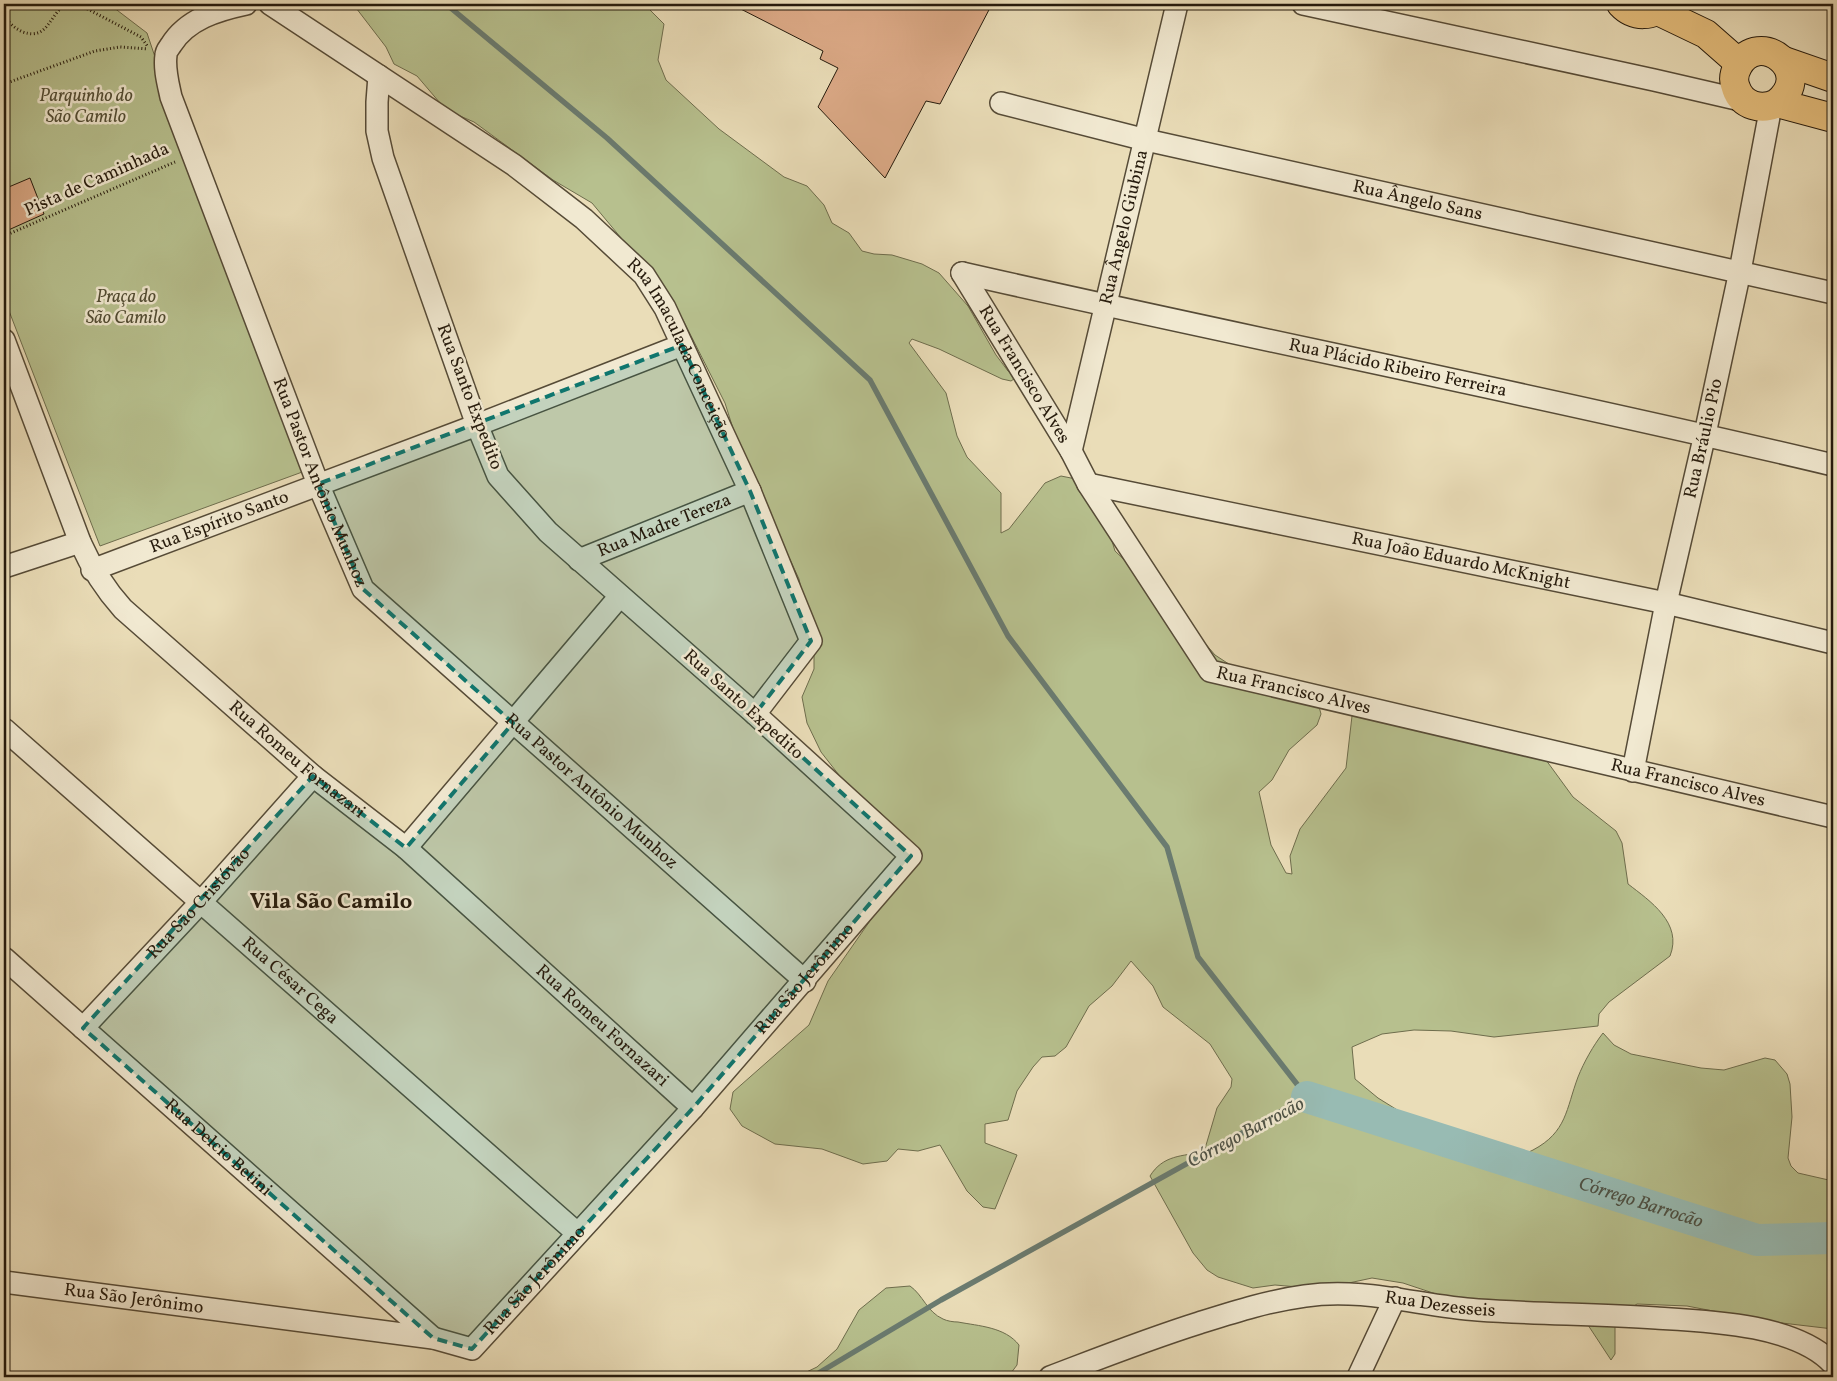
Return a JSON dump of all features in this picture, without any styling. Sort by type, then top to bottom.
[{"type":"main road","points":[[1621,4],[1632,12],[1641,14],[1650,14],[1667,6],[1688,13],[1710,27],[1744,73],[1757,107],[1774,105],[1833,118]]},
{"type":"main road","points":[[1744,73],[1768,51],[1784,60],[1833,78]]},
{"type":"main road","points":[[1774,105],[1788,91],[1790,84],[1791,75],[1784,60]]},
{"type":"street","name":"Rua Pastor Antônio Munhoz","points":[[246,4],[223,9],[191,23],[174,39],[166,53],[166,72],[171,97],[318,484],[363,589],[805,981]]},
{"type":"street","points":[[271,4],[379,76]]},
{"type":"street","name":"Rua Ângelo Giubina","points":[[1071,451],[1177,4]]},
{"type":"street","points":[[1303,4],[1698,90],[1744,73]]},
{"type":"street","name":"Rua Imaculada Conceição","points":[[379,76],[514,165],[584,219],[644,275],[665,308],[750,491],[811,641],[755,714]]},
{"type":"street","name":"Rua Santo Expedito","points":[[379,76],[377,131],[383,158],[477,425],[498,476],[548,532],[755,714],[911,856]]},
{"type":"street","name":"Rua Ângelo Sans","points":[[1001,103],[1146,140],[1833,292]]},
{"type":"street","name":"Rua Bráulio Pio","points":[[1633,771],[1666,603],[1705,434],[1774,105]]},
{"type":"street","name":"Rua Plácido Ribeiro Ferreira","points":[[962,273],[1106,306],[1705,434],[1833,465]]},
{"type":"street","name":"Rua Francisco Alves","points":[[962,273],[1071,451],[1088,484],[1210,671],[1833,817]]},
{"type":"street","name":"Rua Romeu Fornazari","points":[[4,340],[92,570],[123,609],[313,776],[406,848],[693,1108]]},
{"type":"street","name":"Rua Espírito Santo","points":[[92,570],[477,425],[682,345]]},
{"type":"street","name":"Rua João Eduardo McKnight","points":[[1088,484],[1666,603],[1833,643]]},
{"type":"street","name":"Rua Madre Tereza","points":[[579,560],[750,491]]},
{"type":"street","points":[[4,567],[80,542]]},
{"type":"street","points":[[406,848],[620,596]]},
{"type":"street","name":"Rua César Cega","points":[[4,729],[577,1233]]},
{"type":"street","name":"Rua São Cristóvão","points":[[83,1028],[201,902],[313,776]]},
{"type":"street","name":"Rua São Jerônimo","points":[[4,1282],[433,1338],[472,1349],[693,1108],[805,981],[911,856]]},
{"type":"street","name":"Rua Delcio Betini","points":[[4,958],[433,1338]]},
{"type":"street","name":"Rua Dezesseis","points":[[1050,1377],[1139,1342],[1248,1307],[1306,1295],[1356,1294],[1477,1310],[1597,1314],[1720,1322],[1782,1334],[1809,1346],[1833,1364]]},
{"type":"street","points":[[1358,1377],[1394,1298]]},
{"type":"path","points":[[4,13],[6,20],[17,30],[32,35],[44,31],[59,8],[68,4]]},
{"type":"path","points":[[78,4],[140,37],[150,50],[150,58]]},
{"type":"path","points":[[4,84],[95,51],[120,47],[150,50]]},
{"type":"path","name":"Pista de Caminhada","points":[[4,236],[182,160]]},
{"type":"highlighted area","points":[[682,345],[750,491],[811,641],[755,714],[911,856],[693,1108],[472,1349],[433,1338],[83,1028],[313,776],[406,848],[513,723],[363,589],[318,484]]},
{"type":"green space","name":"Praça do São Camilo","points":[[4,4],[109,4],[147,33],[187,153],[305,471],[100,546],[4,298]]},
{"type":"green space","points":[[353,4],[642,4],[664,24],[658,60],[666,80],[719,129],[784,177],[807,186],[824,205],[832,223],[849,233],[862,251],[892,255],[922,264],[939,273],[968,306],[996,355],[1008,371],[1020,375],[1011,381],[1002,379],[939,349],[912,339],[909,343],[946,393],[957,436],[967,457],[1001,493],[1001,533],[1009,529],[1045,483],[1061,476],[1076,479],[1102,508],[1115,551],[1175,608],[1215,655],[1241,672],[1318,703],[1321,714],[1317,725],[1289,750],[1272,780],[1259,792],[1271,845],[1286,873],[1292,874],[1290,856],[1300,829],[1346,768],[1352,716],[1363,703],[1546,760],[1573,797],[1616,831],[1622,843],[1628,884],[1646,898],[1668,923],[1672,933],[1673,944],[1670,956],[1609,1002],[1599,1014],[1598,1026],[1494,1037],[1451,1031],[1414,1030],[1382,1034],[1352,1047],[1355,1079],[1378,1098],[1407,1116],[1453,1153],[1481,1166],[1527,1153],[1553,1136],[1564,1119],[1583,1066],[1603,1033],[1614,1045],[1631,1054],[1701,1068],[1724,1070],[1765,1058],[1775,1060],[1787,1074],[1790,1084],[1792,1117],[1788,1158],[1791,1166],[1798,1173],[1833,1181],[1833,1224],[1805,1232],[1802,1237],[1833,1237],[1833,1329],[1765,1321],[1687,1306],[1637,1304],[1615,1318],[1615,1354],[1611,1360],[1586,1322],[1445,1297],[1403,1283],[1372,1278],[1321,1289],[1275,1285],[1253,1288],[1218,1277],[1207,1270],[1193,1253],[1150,1176],[1155,1169],[1167,1160],[1204,1152],[1217,1108],[1231,1087],[1232,1079],[1210,1044],[1163,1007],[1153,986],[1131,961],[1112,986],[1089,1006],[1066,1047],[1055,1056],[1042,1057],[1033,1067],[1017,1091],[1008,1120],[985,1124],[985,1143],[1017,1155],[995,1209],[983,1207],[967,1191],[940,1145],[918,1151],[898,1149],[887,1161],[863,1164],[822,1149],[775,1144],[742,1126],[730,1109],[733,1092],[809,1025],[828,981],[895,885],[902,869],[894,828],[881,813],[860,802],[821,752],[807,723],[802,697],[814,669],[814,650],[799,579],[772,521],[753,492],[725,403],[683,320],[661,286],[592,203],[553,180],[474,122],[446,110],[417,76],[394,64],[386,47]]},
{"type":"green space","points":[[910,1286],[933,1312],[943,1319],[991,1328],[1007,1334],[1013,1339],[1019,1345],[1017,1365],[1008,1377],[796,1377],[817,1367],[837,1349],[859,1310],[886,1288]]},
{"type":"building","points":[[731,4],[992,4],[940,104],[926,101],[885,178],[818,107],[838,68],[820,59],[823,51]]},
{"type":"building","points":[[30,178],[44,214],[4,232],[4,189]]},
{"type":"waterway","points":[[446,4],[607,138],[870,380],[1008,636],[1167,847],[1198,957],[1307,1097],[941,1300],[812,1377]]},
{"type":"waterway","name":"Córrego Barrocão","points":[[1307,1097],[1757,1240],[1833,1238]]},
{"type":"district","name":"Vila São Camilo","points":[[331,902]]},
{"type":"park label","name":"Parquinho do São Camilo","points":[[86,106]]}]
